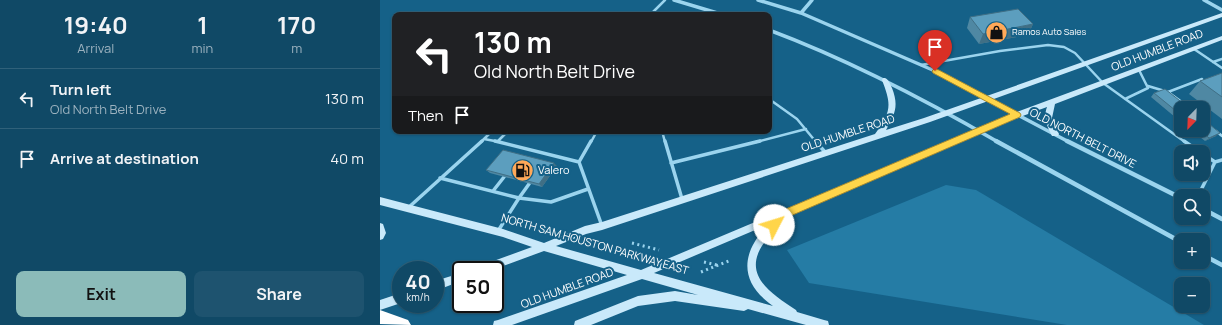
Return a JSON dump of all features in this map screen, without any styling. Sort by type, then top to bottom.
[{"type":"highway","points":[[380,317],[403,325]]},
{"type":"main road","name":"OLD HUMBLE ROAD","points":[[504,261],[585,230],[602,226],[948,113],[1222,15]]},
{"type":"main road","name":"OLD HUMBLE ROAD","points":[[498,325],[642,274],[1017,115],[1103,84],[1222,38]]},
{"type":"main road","points":[[878,136],[892,114],[893,100],[885,80]]},
{"type":"main road","points":[[1052,102],[1048,113],[1048,121],[1055,134]]},
{"type":"main road","name":"NORTH SAM HOUSTON PARKWAY EAST","points":[[380,201],[498,231],[544,247],[824,325]]},
{"type":"main road","points":[[785,214],[763,236],[754,251],[750,264],[752,273],[765,294],[799,318]]},
{"type":"main road","points":[[380,227],[382,233],[380,236]]},
{"type":"main road","points":[[579,325],[638,301],[675,296],[776,311]]},
{"type":"main road","points":[[380,305],[392,301]]},
{"type":"street","points":[[674,0],[714,12]]},
{"type":"street","name":"OLD NORTH BELT DRIVE","points":[[758,0],[801,14],[921,65],[1174,194]]},
{"type":"street","points":[[801,14],[812,0]]},
{"type":"street","points":[[1204,0],[1222,10]]},
{"type":"street","points":[[772,31],[830,54],[885,80],[981,130],[1042,166],[1174,238]]},
{"type":"street","points":[[1210,213],[1222,219]]},
{"type":"street","points":[[1210,258],[1222,265]]},
{"type":"lane","points":[[653,12],[665,0]]},
{"type":"lane","points":[[921,65],[1000,51],[1048,45],[1064,47],[1075,54],[1103,84],[1190,145]]},
{"type":"lane","points":[[1194,49],[1222,68]]},
{"type":"lane","points":[[1213,62],[1222,59]]},
{"type":"lane","points":[[1139,70],[1148,86],[1168,92],[1180,101]]},
{"type":"lane","points":[[1168,92],[1202,79]]},
{"type":"lane","points":[[1125,99],[1147,89],[1148,86]]},
{"type":"lane","points":[[772,101],[797,119],[826,153]]},
{"type":"lane","points":[[1212,128],[1222,136]]},
{"type":"lane","points":[[671,162],[806,130]]},
{"type":"lane","points":[[407,209],[489,134]]},
{"type":"lane","points":[[498,141],[505,134]]},
{"type":"lane","points":[[595,134],[579,162],[602,226]]},
{"type":"lane","points":[[663,134],[682,199]]},
{"type":"lane","points":[[484,139],[498,141],[579,162]]},
{"type":"lane","points":[[524,153],[526,149]]},
{"type":"lane","points":[[548,159],[551,155]]},
{"type":"lane","points":[[1210,159],[1214,162]]},
{"type":"lane","points":[[1214,162],[1222,160]]},
{"type":"lane","points":[[1201,189],[1214,162]]},
{"type":"lane","points":[[493,191],[504,177]]},
{"type":"lane","points":[[440,178],[520,198],[551,202],[588,189]]},
{"type":"lane","points":[[498,231],[529,184]]},
{"type":"path","points":[[632,243],[659,250]]},
{"type":"path","points":[[701,272],[731,260]]},
{"type":"path","points":[[704,262],[717,265]]},
{"type":"shaded area","points":[[946,185],[976,190],[1174,307],[1174,313],[1184,313],[1204,325],[1067,325],[809,283],[787,250]]},
{"type":"building","points":[[1018,9],[1033,24],[983,34],[970,17]]},
{"type":"building","points":[[1222,73],[1222,97],[1200,81]]},
{"type":"building","points":[[1165,89],[1180,101],[1174,101],[1174,109],[1154,93]]},
{"type":"building","points":[[1210,125],[1220,133],[1209,138],[1208,137],[1210,137]]},
{"type":"building","name":"Valero","points":[[503,150],[554,163],[539,184],[486,170]]},
{"type":"place","name":"Ramos Auto Sales","points":[[997,32]]},
{"type":"place","name":"Valero","points":[[523,170]]},
{"type":"route","points":[[774,225],[785,214],[1017,115],[935,71]]}]
